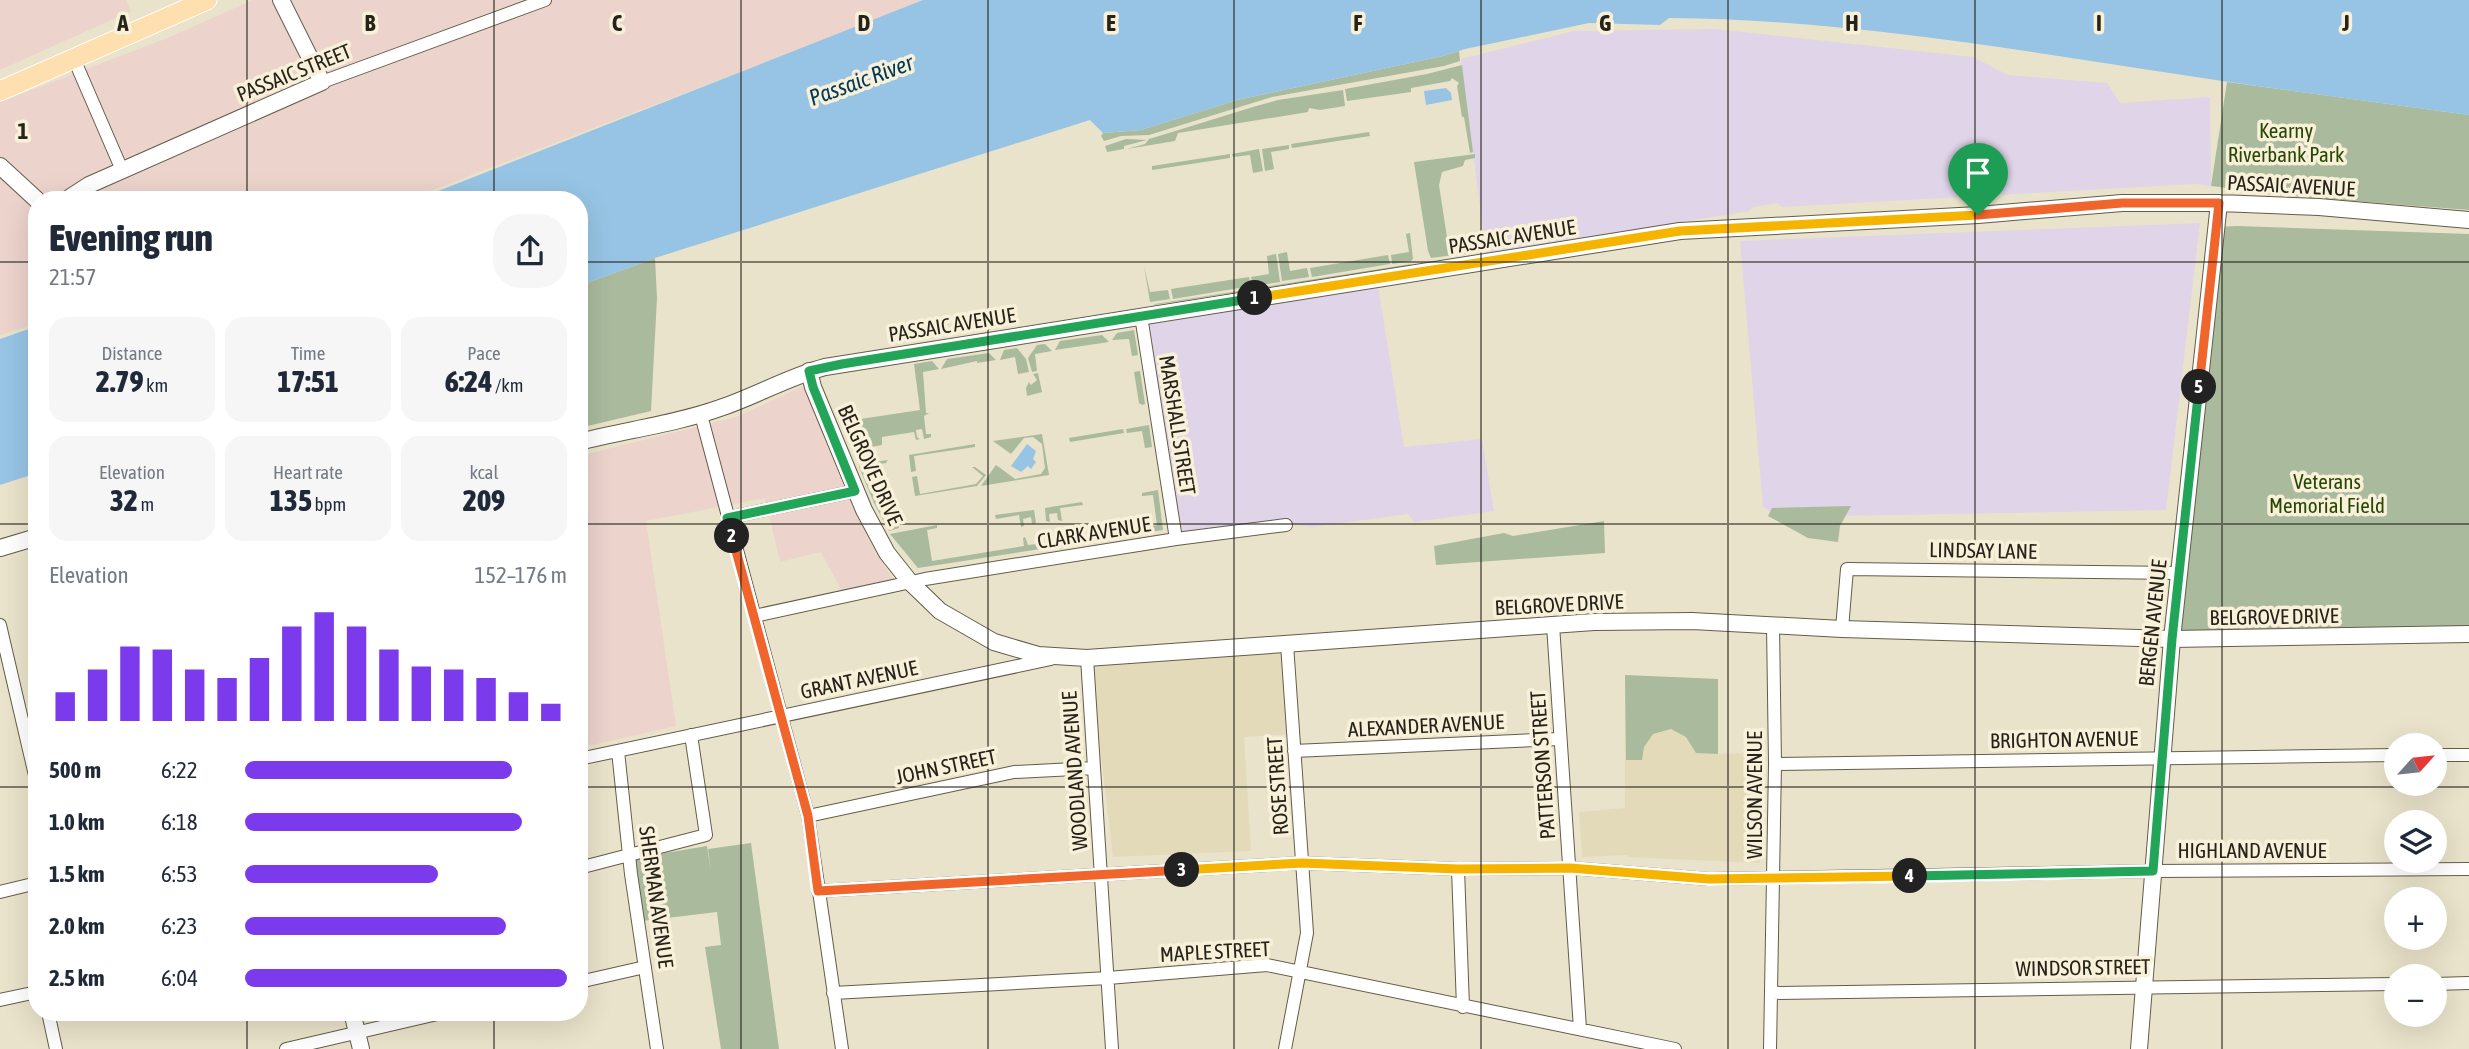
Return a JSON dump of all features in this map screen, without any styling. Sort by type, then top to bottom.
[{"type":"main road","points":[[0,91],[208,0]]},
{"type":"street","points":[[281,0],[322,82]]},
{"type":"street","name":"PASSAIC STREET","points":[[80,191],[322,82],[545,0]]},
{"type":"street","points":[[74,59],[122,170]]},
{"type":"street","points":[[0,166],[28,192]]},
{"type":"street","name":"PASSAIC AVENUE","points":[[588,440],[701,415],[809,371],[842,364],[1680,231],[1978,215],[2122,203],[2319,207],[2469,220]]},
{"type":"street","name":"BERGEN AVENUE","points":[[2138,1049],[2172,639],[2219,203]]},
{"type":"street","name":"MARSHALL STREET","points":[[1141,316],[1176,539]]},
{"type":"street","name":"BELGROVE DRIVE","points":[[809,371],[855,491],[887,553],[910,582],[940,611],[994,642],[1038,655],[1087,658],[1594,622],[1692,621],[1842,629],[2172,639],[2469,634]]},
{"type":"street","points":[[701,415],[808,816],[842,1049]]},
{"type":"street","points":[[727,518],[855,491]]},
{"type":"street","name":"CLARK AVENUE","points":[[754,616],[910,582],[1176,539],[1286,525]]},
{"type":"street","points":[[0,548],[28,540]]},
{"type":"street","name":"LINDSAY LANE","points":[[1842,629],[1847,569],[2179,573]]},
{"type":"street","points":[[0,625],[28,745]]},
{"type":"street","name":"PATTERSON STREET","points":[[1553,625],[1580,1029]]},
{"type":"street","name":"WILSON AVENUE","points":[[1770,1049],[1775,764],[1773,625]]},
{"type":"street","name":"ROSE STREET","points":[[1286,1049],[1307,933],[1287,644]]},
{"type":"street","name":"GRANT AVENUE","points":[[588,758],[1065,657]]},
{"type":"street","name":"WOODLAND AVENUE","points":[[1087,658],[1112,1049]]},
{"type":"street","points":[[588,865],[706,835],[691,735]]},
{"type":"street","name":"ALEXANDER AVENUE","points":[[1294,751],[1559,740]]},
{"type":"street","name":"SHERMAN AVENUE","points":[[618,751],[629,856],[657,1049]]},
{"type":"street","name":"BRIGHTON AVENUE","points":[[1775,764],[2384,755]]},
{"type":"street","points":[[2447,755],[2469,755]]},
{"type":"street","name":"JOHN STREET","points":[[808,816],[1014,772],[1094,768]]},
{"type":"street","name":"HIGHLAND AVENUE","points":[[818,891],[1302,863],[1458,869],[1570,868],[1667,877],[1774,878],[2469,869]]},
{"type":"street","points":[[1458,869],[1463,1007]]},
{"type":"street","points":[[0,892],[28,885]]},
{"type":"street","name":"MAPLE STREET","points":[[833,993],[1108,978],[1267,965],[1580,1029],[1611,1043],[1675,1049]]},
{"type":"street","points":[[588,980],[645,967]]},
{"type":"street","name":"WINDSOR STREET","points":[[1770,993],[2384,984]]},
{"type":"street","points":[[2447,984],[2469,984]]},
{"type":"street","points":[[0,1000],[28,994]]},
{"type":"street","points":[[50,1021],[56,1049]]},
{"type":"street","points":[[354,1021],[359,1041]]},
{"type":"street","points":[[286,1049],[359,1041],[419,1021]]},
{"type":"shaded area","points":[[0,0],[126,0],[131,11],[0,70]]},
{"type":"shaded area","points":[[253,0],[927,0],[430,191],[28,191],[28,327],[0,335],[0,102],[165,39]]},
{"type":"shaded area","points":[[1715,29],[1973,57],[2008,75],[2107,83],[2120,103],[2210,97],[2211,186],[2195,184],[1782,207],[1778,203],[1753,207],[1749,211],[1486,254],[1461,59],[1574,31]]},
{"type":"shaded area","points":[[2200,223],[2166,510],[1780,517],[1763,507],[1740,241]]},
{"type":"shaded area","points":[[1377,280],[1404,447],[1482,439],[1494,511],[1414,522],[1408,514],[1312,527],[1285,523],[1174,541],[1139,318]]},
{"type":"shaded area","points":[[804,386],[844,486],[871,544],[894,581],[846,599],[821,552],[780,562],[765,498],[646,521],[676,726],[588,746],[588,454],[736,417]]},
{"type":"shaded area","points":[[1284,645],[1290,734],[1244,737],[1251,851],[1113,857],[1090,661]]},
{"type":"shaded area","points":[[1625,675],[1718,679],[1718,754],[1762,753],[1760,863],[1627,855],[1582,857],[1579,812],[1625,808]]},
{"type":"green space","points":[[1459,51],[1460,61],[1444,66],[1272,97],[1149,135],[1121,136],[1104,141],[1101,136],[1103,133],[1141,130],[1237,100]]},
{"type":"green space","points":[[1462,65],[1473,152],[1470,153],[1457,86],[1459,83],[1452,78],[1450,81],[1411,88],[1411,92],[1347,101],[1345,89]]},
{"type":"green space","name":"Kearny Riverbank Park","points":[[2227,82],[2469,115],[2469,210],[2239,192],[2238,189],[2211,186]]},
{"type":"green space","points":[[1343,90],[1345,106],[1320,110],[1309,108],[1308,112],[1178,133],[1175,141],[1127,149],[1145,144],[1149,139],[1278,100]]},
{"type":"green space","points":[[1369,132],[1370,136],[1292,148],[1291,144]]},
{"type":"green space","points":[[1126,139],[1147,140],[1107,152],[1105,146]]},
{"type":"green space","points":[[1289,145],[1289,149],[1271,152],[1274,169],[1265,171],[1262,149]]},
{"type":"green space","points":[[1259,149],[1263,171],[1253,173],[1250,155],[1233,157],[1232,154]]},
{"type":"green space","points":[[1230,154],[1230,158],[1152,170],[1152,166]]},
{"type":"green space","points":[[1475,154],[1475,158],[1465,160],[1463,166],[1442,172],[1439,185],[1448,244],[1456,248],[1475,246],[1476,252],[1431,258],[1414,162]]},
{"type":"green space","name":"Veterans Memorial Field","points":[[2215,227],[2469,234],[2469,632],[2168,641]]},
{"type":"green space","points":[[1410,233],[1413,259],[1392,264],[1391,255],[1409,252],[1406,234]]},
{"type":"green space","points":[[1287,252],[1290,271],[1307,268],[1309,277],[1282,281],[1278,254]]},
{"type":"green space","points":[[1276,254],[1280,282],[1253,286],[1251,277],[1269,274],[1267,256]]},
{"type":"green space","points":[[1388,255],[1390,264],[1312,277],[1310,268]]},
{"type":"green space","points":[[655,258],[657,298],[651,411],[588,426],[588,283]]},
{"type":"green space","points":[[1412,264],[1407,266],[1154,305],[1155,304]]},
{"type":"green space","points":[[1144,266],[1150,292],[1168,290],[1170,299],[1150,302]]},
{"type":"green space","points":[[1249,277],[1251,286],[1173,299],[1171,289]]},
{"type":"green space","points":[[1134,330],[1138,355],[1132,356],[1129,339],[1112,340],[1117,333]]},
{"type":"green space","points":[[1102,335],[1109,342],[1055,350],[1060,341]]},
{"type":"green space","points":[[1045,344],[1052,351],[1035,354],[1037,371],[1032,372],[1028,358],[1037,345]]},
{"type":"green space","points":[[1017,348],[1026,359],[1029,372],[1018,374],[1015,357],[1000,360],[1004,350]]},
{"type":"green space","points":[[989,353],[996,360],[941,369],[947,359]]},
{"type":"green space","points":[[932,361],[939,369],[923,372],[926,413],[929,413],[924,416],[926,434],[931,434],[931,437],[924,439],[922,429],[916,430],[920,439],[916,440],[914,432],[882,437],[882,445],[853,450],[841,422],[920,410],[914,364]]},
{"type":"green space","points":[[1140,371],[1145,404],[1142,405],[1139,403],[1134,372]]},
{"type":"green space","points":[[1038,373],[1042,392],[1027,396],[1026,388],[1029,382],[1031,385],[1037,380],[1033,374]]},
{"type":"green space","points":[[1149,425],[1152,447],[1145,448],[1142,431],[1127,433],[1126,429]]},
{"type":"green space","points":[[1123,429],[1124,433],[1070,442],[1069,438]]},
{"type":"green space","points":[[1042,434],[1049,475],[981,486],[996,465],[1015,479],[1041,474],[1045,468],[1042,444],[1033,437],[1024,438],[1011,454],[993,441]]},
{"type":"green space","points":[[975,444],[975,447],[914,456],[916,471],[911,472],[909,455]]},
{"type":"green space","points":[[888,460],[880,464],[881,472],[889,519],[897,519],[899,528],[889,531],[859,467],[862,464]]},
{"type":"green space","points":[[972,467],[986,475],[977,486],[915,496],[912,477],[917,476],[920,494],[976,484],[983,476]]},
{"type":"green space","points":[[1158,490],[1163,530],[918,568],[890,534],[937,525],[937,528],[927,530],[932,561],[1024,546],[1025,537],[1028,545],[1038,544],[1039,547],[1060,540],[1059,534],[1063,531],[1065,540],[1157,525],[1153,495],[1142,496],[1142,493]]},
{"type":"green space","points":[[1082,502],[1083,505],[1060,508],[1062,521],[1058,520],[1057,513],[1049,514],[1050,522],[1046,521],[1045,508]]},
{"type":"green space","points":[[1851,506],[1840,526],[1838,542],[1808,538],[1768,516],[1772,508]]},
{"type":"green space","points":[[1034,510],[1036,523],[1032,524],[1031,517],[1023,519],[1024,526],[1021,527],[1019,515],[996,519],[995,515]]},
{"type":"green space","points":[[1604,521],[1605,553],[1436,565],[1434,546],[1504,533],[1513,536]]},
{"type":"green space","points":[[1625,675],[1718,679],[1718,754],[1696,753],[1686,737],[1671,729],[1653,734],[1644,747],[1642,760],[1626,760]]},
{"type":"green space","points":[[751,843],[779,1049],[721,1049],[705,947],[721,945],[717,912],[642,921],[635,858],[707,846],[711,872],[708,849]]},
{"type":"water","name":"Passaic River","points":[[923,0],[2469,0],[2469,115],[1907,35],[1788,23],[1669,18],[1660,25],[1589,23],[1465,49],[1237,100],[1141,130],[1103,133],[1090,120],[655,258],[588,283],[588,191],[438,191]]},
{"type":"water","points":[[1446,88],[1451,93],[1452,100],[1426,105],[1424,91]]},
{"type":"water","points":[[28,329],[28,476],[0,485],[0,339]]},
{"type":"water","points":[[1027,444],[1036,451],[1033,459],[1036,462],[1031,469],[1028,466],[1021,472],[1011,466]]},
{"type":"route","points":[[2122,203],[2219,203],[2172,639],[2153,871],[1709,879],[1570,868],[1458,869],[1302,863],[818,891],[808,816],[727,518],[855,491],[809,371],[1680,231],[1978,215],[2122,203]]}]
